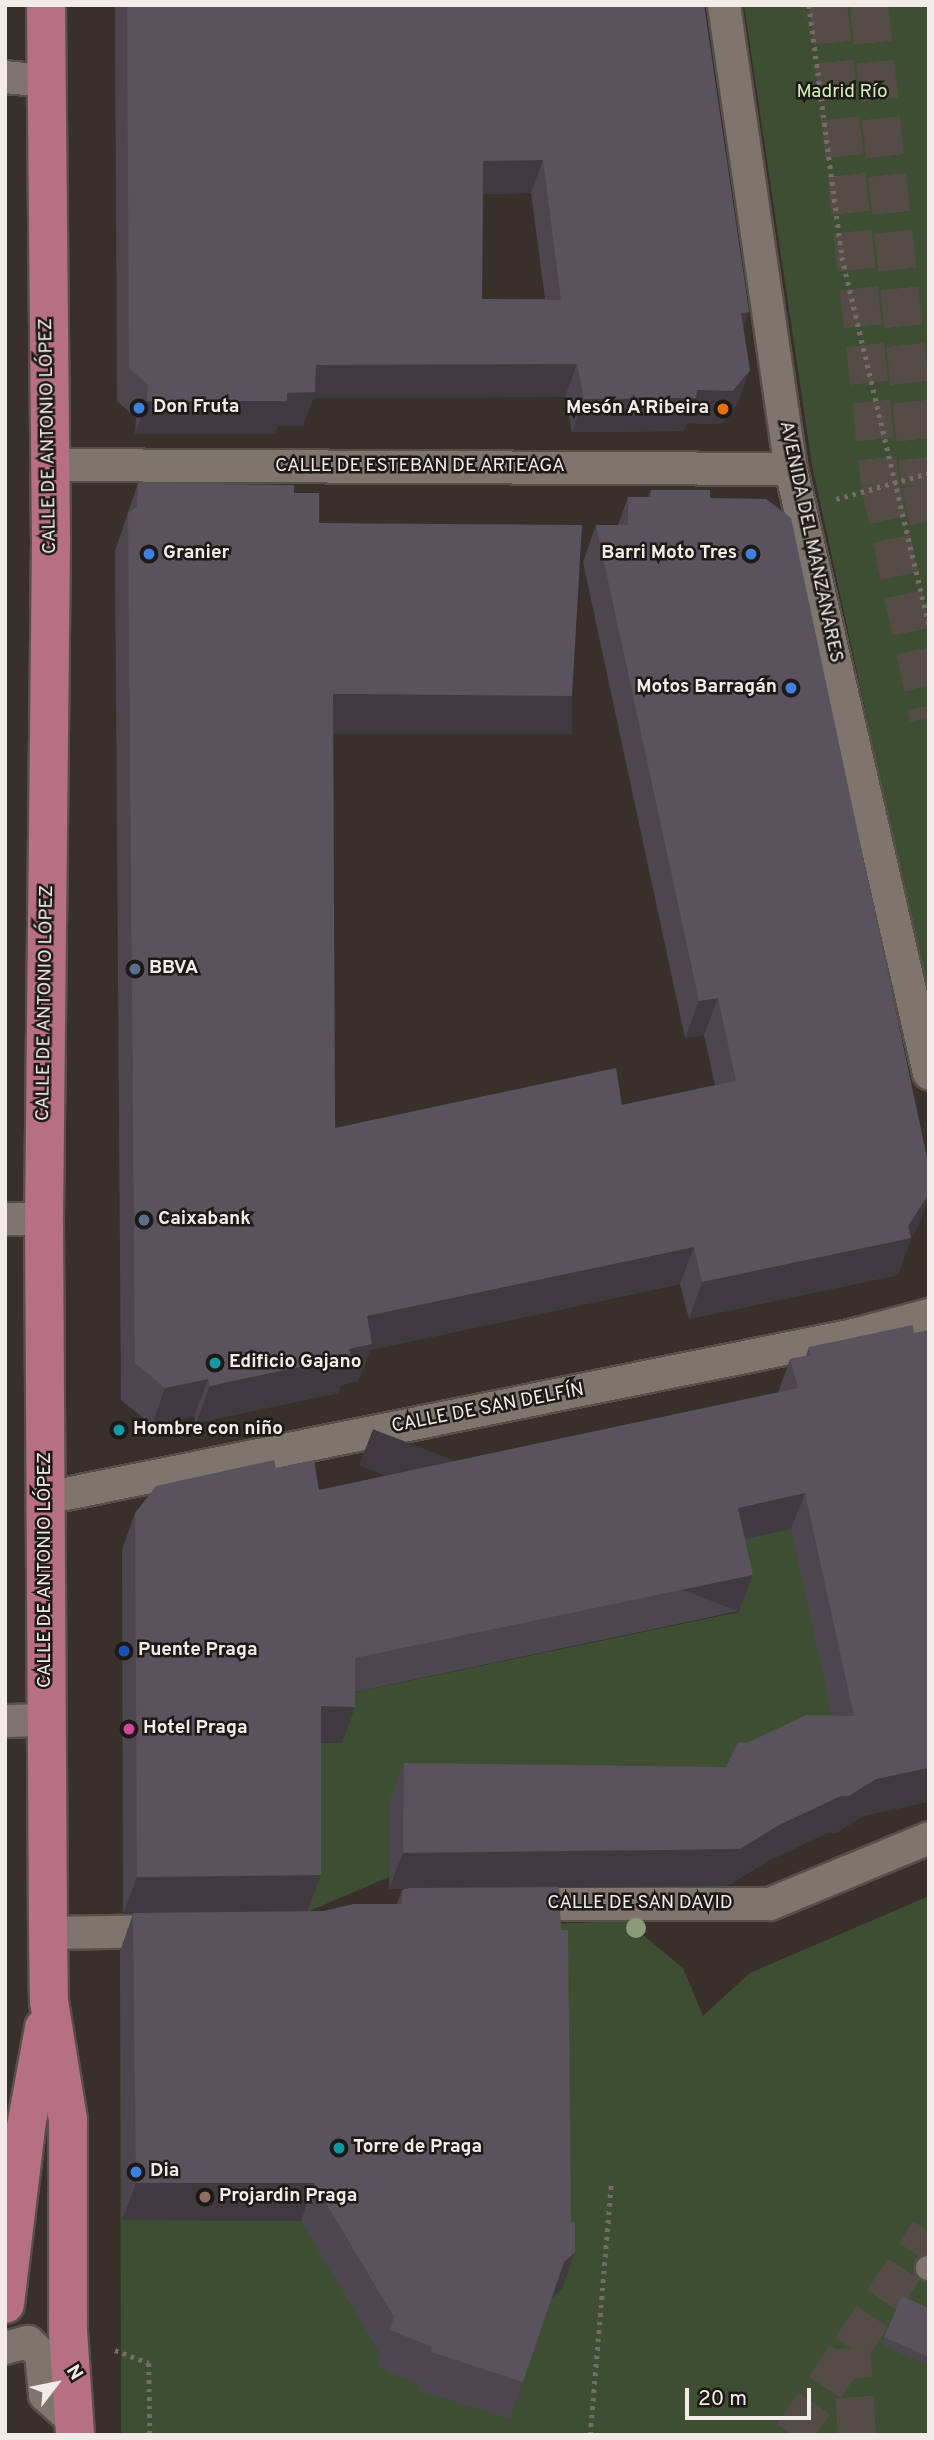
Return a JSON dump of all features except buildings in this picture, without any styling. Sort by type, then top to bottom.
[{"type":"main road","name":"CALLE DE ANTONIO LÓPEZ","points":[[46,5],[49,465],[44,1219],[48,1933],[49,2001],[68,2120],[74,2427]]},
{"type":"main road","name":"CALLE DE ANTONIO LÓPEZ","points":[[5,2304],[26,2127],[49,2001]]},
{"type":"street","name":"AVENIDA DEL MANZANARES","points":[[724,5],[791,469],[929,1073]]},
{"type":"street","points":[[5,77],[46,81]]},
{"type":"street","name":"CALLE DE ESTEBAN DE ARTEAGA","points":[[49,465],[791,469]]},
{"type":"street","points":[[5,1219],[44,1219]]},
{"type":"street","name":"CALLE DE SAN DELFÍN","points":[[46,1498],[854,1335],[929,1315]]},
{"type":"street","points":[[5,1721],[47,1720]]},
{"type":"street","name":"CALLE DE SAN DAVID","points":[[484,1905],[770,1904],[929,1838]]},
{"type":"street","points":[[48,1933],[199,1931]]},
{"type":"street","name":"CALLE DE ANTONIO LÓPEZ","points":[[5,2348],[28,2342],[41,2354],[45,2395],[74,2427]]},
{"type":"path","points":[[809,5],[842,257],[892,484],[929,624]]},
{"type":"path","points":[[829,487],[831,500],[929,473]]},
{"type":"path","points":[[590,2435],[611,2183]]},
{"type":"path","points":[[116,2350],[149,2363],[150,2435]]},
{"type":"green space","name":"Madrid Río","points":[[744,5],[929,5],[929,1005],[812,465]]},
{"type":"green space","points":[[794,1472],[841,1756],[389,1877],[307,1912],[308,1743],[332,1697],[739,1612],[724,1544]]},
{"type":"green space","points":[[929,1896],[929,2435],[121,2435],[120,1941],[626,1921],[683,1968],[703,2016],[750,1973]]},
{"type":"tunnel","points":[[828,5],[880,483],[929,718]]},
{"type":"tunnel","points":[[869,5],[920,484],[929,523]]},
{"type":"tunnel","points":[[857,2435],[851,2348],[929,2232]]},
{"type":"tunnel","points":[[793,2435],[851,2348]]},
{"type":"place","name":"Don Fruta","points":[[139,408]]},
{"type":"place","name":"Mesón A'Ribeira","points":[[723,409]]},
{"type":"place","name":"Granier","points":[[149,554]]},
{"type":"place","name":"Barri Moto Tres","points":[[751,554]]},
{"type":"place","name":"Motos Barragán","points":[[791,688]]},
{"type":"place","name":"BBVA","points":[[135,969]]},
{"type":"place","name":"Caixabank","points":[[144,1220]]},
{"type":"place","name":"Edificio Gajano","points":[[215,1363]]},
{"type":"place","name":"Hombre con niño","points":[[119,1430]]},
{"type":"place","name":"Puente Praga","points":[[124,1651]]},
{"type":"place","name":"Hotel Praga","points":[[129,1729]]},
{"type":"place","name":"Torre de Praga","points":[[339,2148]]},
{"type":"place","name":"Dia","points":[[136,2172]]},
{"type":"place","name":"Projardin Praga","points":[[205,2197]]}]
